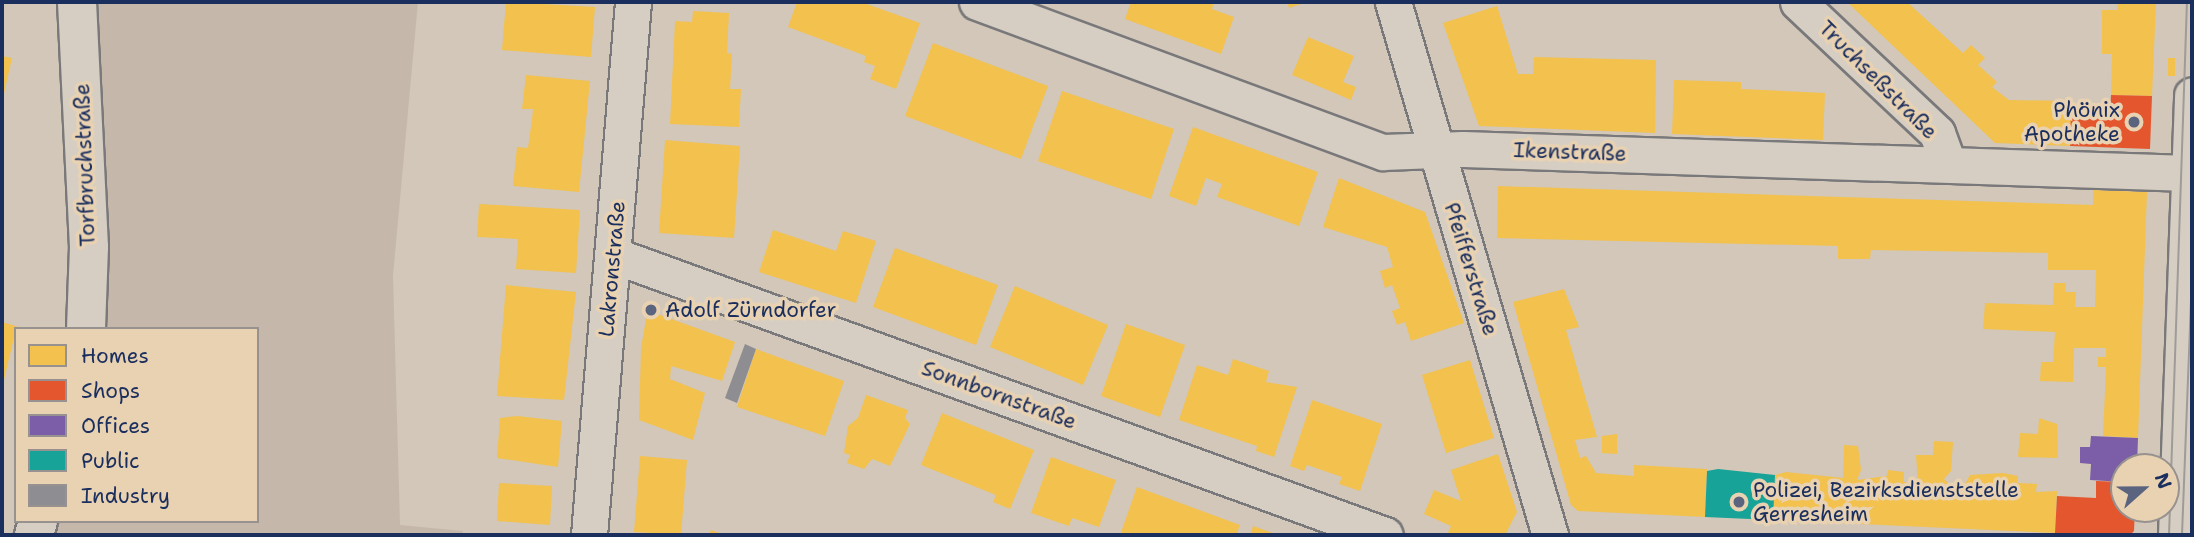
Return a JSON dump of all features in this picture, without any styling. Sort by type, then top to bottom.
[{"type":"main road","name":"Torfbruchstraße","points":[[77,2],[89,247],[86,327]]},
{"type":"street","name":"Lakronstraße","points":[[589,535],[633,2]]},
{"type":"street","name":"Ikenstraße","points":[[977,2],[1383,152],[1435,149],[1948,163],[2189,173]]},
{"type":"street","name":"Pfeifferstraße","points":[[1393,2],[1550,535]]},
{"type":"street","name":"Truchseßstraße","points":[[1798,2],[1937,134],[1948,163]]},
{"type":"street","points":[[2176,535],[2192,95]]},
{"type":"street","name":"Sonnbornstraße","points":[[613,255],[1385,535]]},
{"type":"shaded area","points":[[92,2],[418,2],[393,276],[400,525],[463,531],[462,535],[49,535],[53,523],[259,523],[259,327],[102,327],[109,239]]},
{"type":"building: Homes","points":[[506,2],[595,7],[591,57],[502,50]]},
{"type":"building: Homes","points":[[797,2],[861,2],[920,23],[896,89],[870,79],[875,66],[864,62],[866,56],[788,27]]},
{"type":"building: Homes","points":[[1131,2],[1214,2],[1212,9],[1234,17],[1221,54],[1125,19]]},
{"type":"building: Homes","points":[[1287,2],[1307,2],[1289,8]]},
{"type":"building: Homes","points":[[1847,2],[1907,2],[1963,53],[1971,45],[1985,58],[1978,65],[1997,82],[1992,87],[2009,100],[2072,101],[2070,146],[1995,143]]},
{"type":"building: Homes","points":[[2118,2],[2156,2],[2152,96],[2111,95],[2112,54],[2102,54],[2102,10],[2117,10]]},
{"type":"building: Homes","points":[[1497,6],[1518,74],[1533,74],[1534,57],[1656,60],[1655,133],[1479,126],[1443,23]]},
{"type":"building: Homes","points":[[693,11],[729,13],[727,53],[732,54],[730,89],[741,89],[739,127],[670,124],[675,21],[692,22]]},
{"type":"building: Homes","points":[[1308,37],[1354,56],[1343,82],[1356,87],[1351,100],[1292,75]]},
{"type":"building: Homes","points":[[933,43],[1048,86],[1021,159],[905,116]]},
{"type":"building: Homes","points":[[2,56],[12,58],[3,98],[2,98]]},
{"type":"building: Homes","points":[[2168,58],[2175,58],[2175,76],[2168,76]]},
{"type":"building: Homes","points":[[526,75],[590,81],[579,192],[513,186],[517,147],[528,148],[532,119],[533,109],[522,109]]},
{"type":"building: Homes","points":[[1674,80],[1741,82],[1741,89],[1825,93],[1823,140],[1672,134]]},
{"type":"building: Homes","points":[[1062,91],[1174,129],[1151,199],[1038,161]]},
{"type":"building: Homes","points":[[1193,127],[1318,172],[1299,226],[1217,197],[1222,184],[1206,178],[1196,206],[1169,196]]},
{"type":"building: Homes","points":[[665,140],[740,146],[734,238],[659,233]]},
{"type":"building: Homes","points":[[1339,178],[1425,212],[1464,323],[1411,341],[1405,322],[1397,325],[1392,311],[1400,308],[1392,285],[1385,288],[1380,271],[1393,267],[1387,247],[1323,227]]},
{"type":"building: Homes","points":[[1498,186],[2093,205],[2093,190],[2147,192],[2138,438],[2103,436],[2106,367],[2098,367],[2098,357],[2106,357],[2106,348],[2074,348],[2073,382],[2040,381],[2041,362],[2053,362],[2055,332],[1983,329],[1985,303],[2053,305],[2054,283],[2066,283],[2065,292],[2076,292],[2075,307],[2095,307],[2096,270],[2048,270],[2048,253],[1871,250],[1870,259],[1838,259],[1838,246],[1497,238]]},
{"type":"building: Homes","points":[[479,204],[580,210],[576,273],[516,269],[518,239],[477,237]]},
{"type":"building: Homes","points":[[773,230],[836,251],[843,231],[876,241],[856,303],[759,272]]},
{"type":"building: Homes","points":[[895,248],[998,285],[976,345],[873,307]]},
{"type":"building: Homes","points":[[506,285],[576,292],[564,400],[497,396]]},
{"type":"building: Homes","points":[[1015,286],[1108,325],[1083,385],[990,347]]},
{"type":"building: Homes","points":[[1564,289],[1579,327],[1566,330],[1597,437],[1575,440],[1580,458],[1586,456],[1596,473],[1634,476],[1634,465],[1707,469],[1705,517],[1578,511],[1571,505],[1513,302]]},
{"type":"building: Homes","points":[[652,312],[735,342],[722,381],[671,366],[670,379],[705,393],[693,440],[639,420],[641,348],[646,319]]},
{"type":"building: Homes","points":[[2,322],[19,327],[14,327],[3,384]]},
{"type":"building: Homes","points":[[1126,324],[1185,345],[1160,417],[1101,396]]},
{"type":"building: Homes","points":[[756,349],[844,381],[825,436],[737,407]]},
{"type":"building: Homes","points":[[1233,359],[1269,371],[1266,382],[1297,387],[1274,457],[1256,451],[1257,446],[1179,420],[1197,365],[1228,375]]},
{"type":"building: Homes","points":[[1470,360],[1494,438],[1446,453],[1422,375]]},
{"type":"building: Homes","points":[[866,395],[908,410],[905,418],[910,424],[890,466],[872,459],[864,469],[847,463],[850,455],[844,453],[848,426],[858,418]]},
{"type":"building: Homes","points":[[1312,400],[1382,424],[1360,491],[1339,484],[1342,477],[1307,465],[1304,471],[1290,466]]},
{"type":"building: Homes","points":[[942,413],[1034,450],[1010,509],[993,502],[996,495],[921,465]]},
{"type":"building: Homes","points":[[517,416],[562,421],[558,467],[497,458],[500,418]]},
{"type":"building: Homes","points":[[2039,418],[2057,424],[2058,458],[2018,457],[2020,433],[2038,434]]},
{"type":"building: Homes","points":[[1617,434],[1617,454],[1602,453],[1602,436]]},
{"type":"building: Homes","points":[[1934,441],[1953,442],[1951,471],[1944,479],[1950,485],[1964,486],[1970,475],[2003,473],[2018,476],[2017,483],[2037,484],[2036,492],[2057,491],[2055,533],[1773,520],[1775,475],[1786,472],[1843,478],[1844,445],[1858,446],[1861,470],[1857,480],[1887,476],[1888,470],[1904,472],[1904,482],[1918,483],[1916,455],[1933,455]]},
{"type":"building: Homes","points":[[1498,454],[1517,512],[1505,535],[1447,535],[1451,526],[1424,514],[1434,490],[1461,501],[1451,470]]},
{"type":"building: Homes","points":[[640,456],[687,460],[681,535],[634,532]]},
{"type":"building: Homes","points":[[1051,457],[1116,480],[1099,527],[1072,518],[1069,526],[1031,513]]},
{"type":"building: Homes","points":[[499,483],[552,486],[550,525],[497,521]]},
{"type":"building: Homes","points":[[1137,487],[1240,525],[1236,535],[1120,535]]},
{"type":"building: Homes","points":[[1253,526],[1278,535],[1250,535]]},
{"type":"building: Homes","points":[[711,530],[725,535],[709,535]]},
{"type":"building: Shops","points":[[2111,95],[2152,96],[2150,149],[2070,146],[2071,111],[2110,113]]},
{"type":"building: Shops","points":[[2096,481],[2110,482],[2110,523],[2134,523],[2134,531],[2130,535],[2055,533],[2057,496],[2096,498]]},
{"type":"building: Offices","points":[[2091,436],[2138,438],[2137,453],[2110,453],[2110,481],[2090,480],[2091,464],[2080,463],[2080,447],[2090,447]]},
{"type":"building: Public","points":[[1718,469],[1775,475],[1773,520],[1705,517],[1707,471]]},
{"type":"building: Industry","points":[[745,344],[756,349],[737,403],[725,398]]},
{"type":"tram line","points":[[2169,535],[2187,2]]},
{"type":"tram line","points":[[2182,535],[2192,269]]},
{"type":"place","name":"Phönix Apotheke","points":[[2134,122]]},
{"type":"place","name":"Adolf Zürndorfer","points":[[651,310]]},
{"type":"place","name":"Polizei, Bezirksdienststelle Gerresheim","points":[[1739,502]]}]
